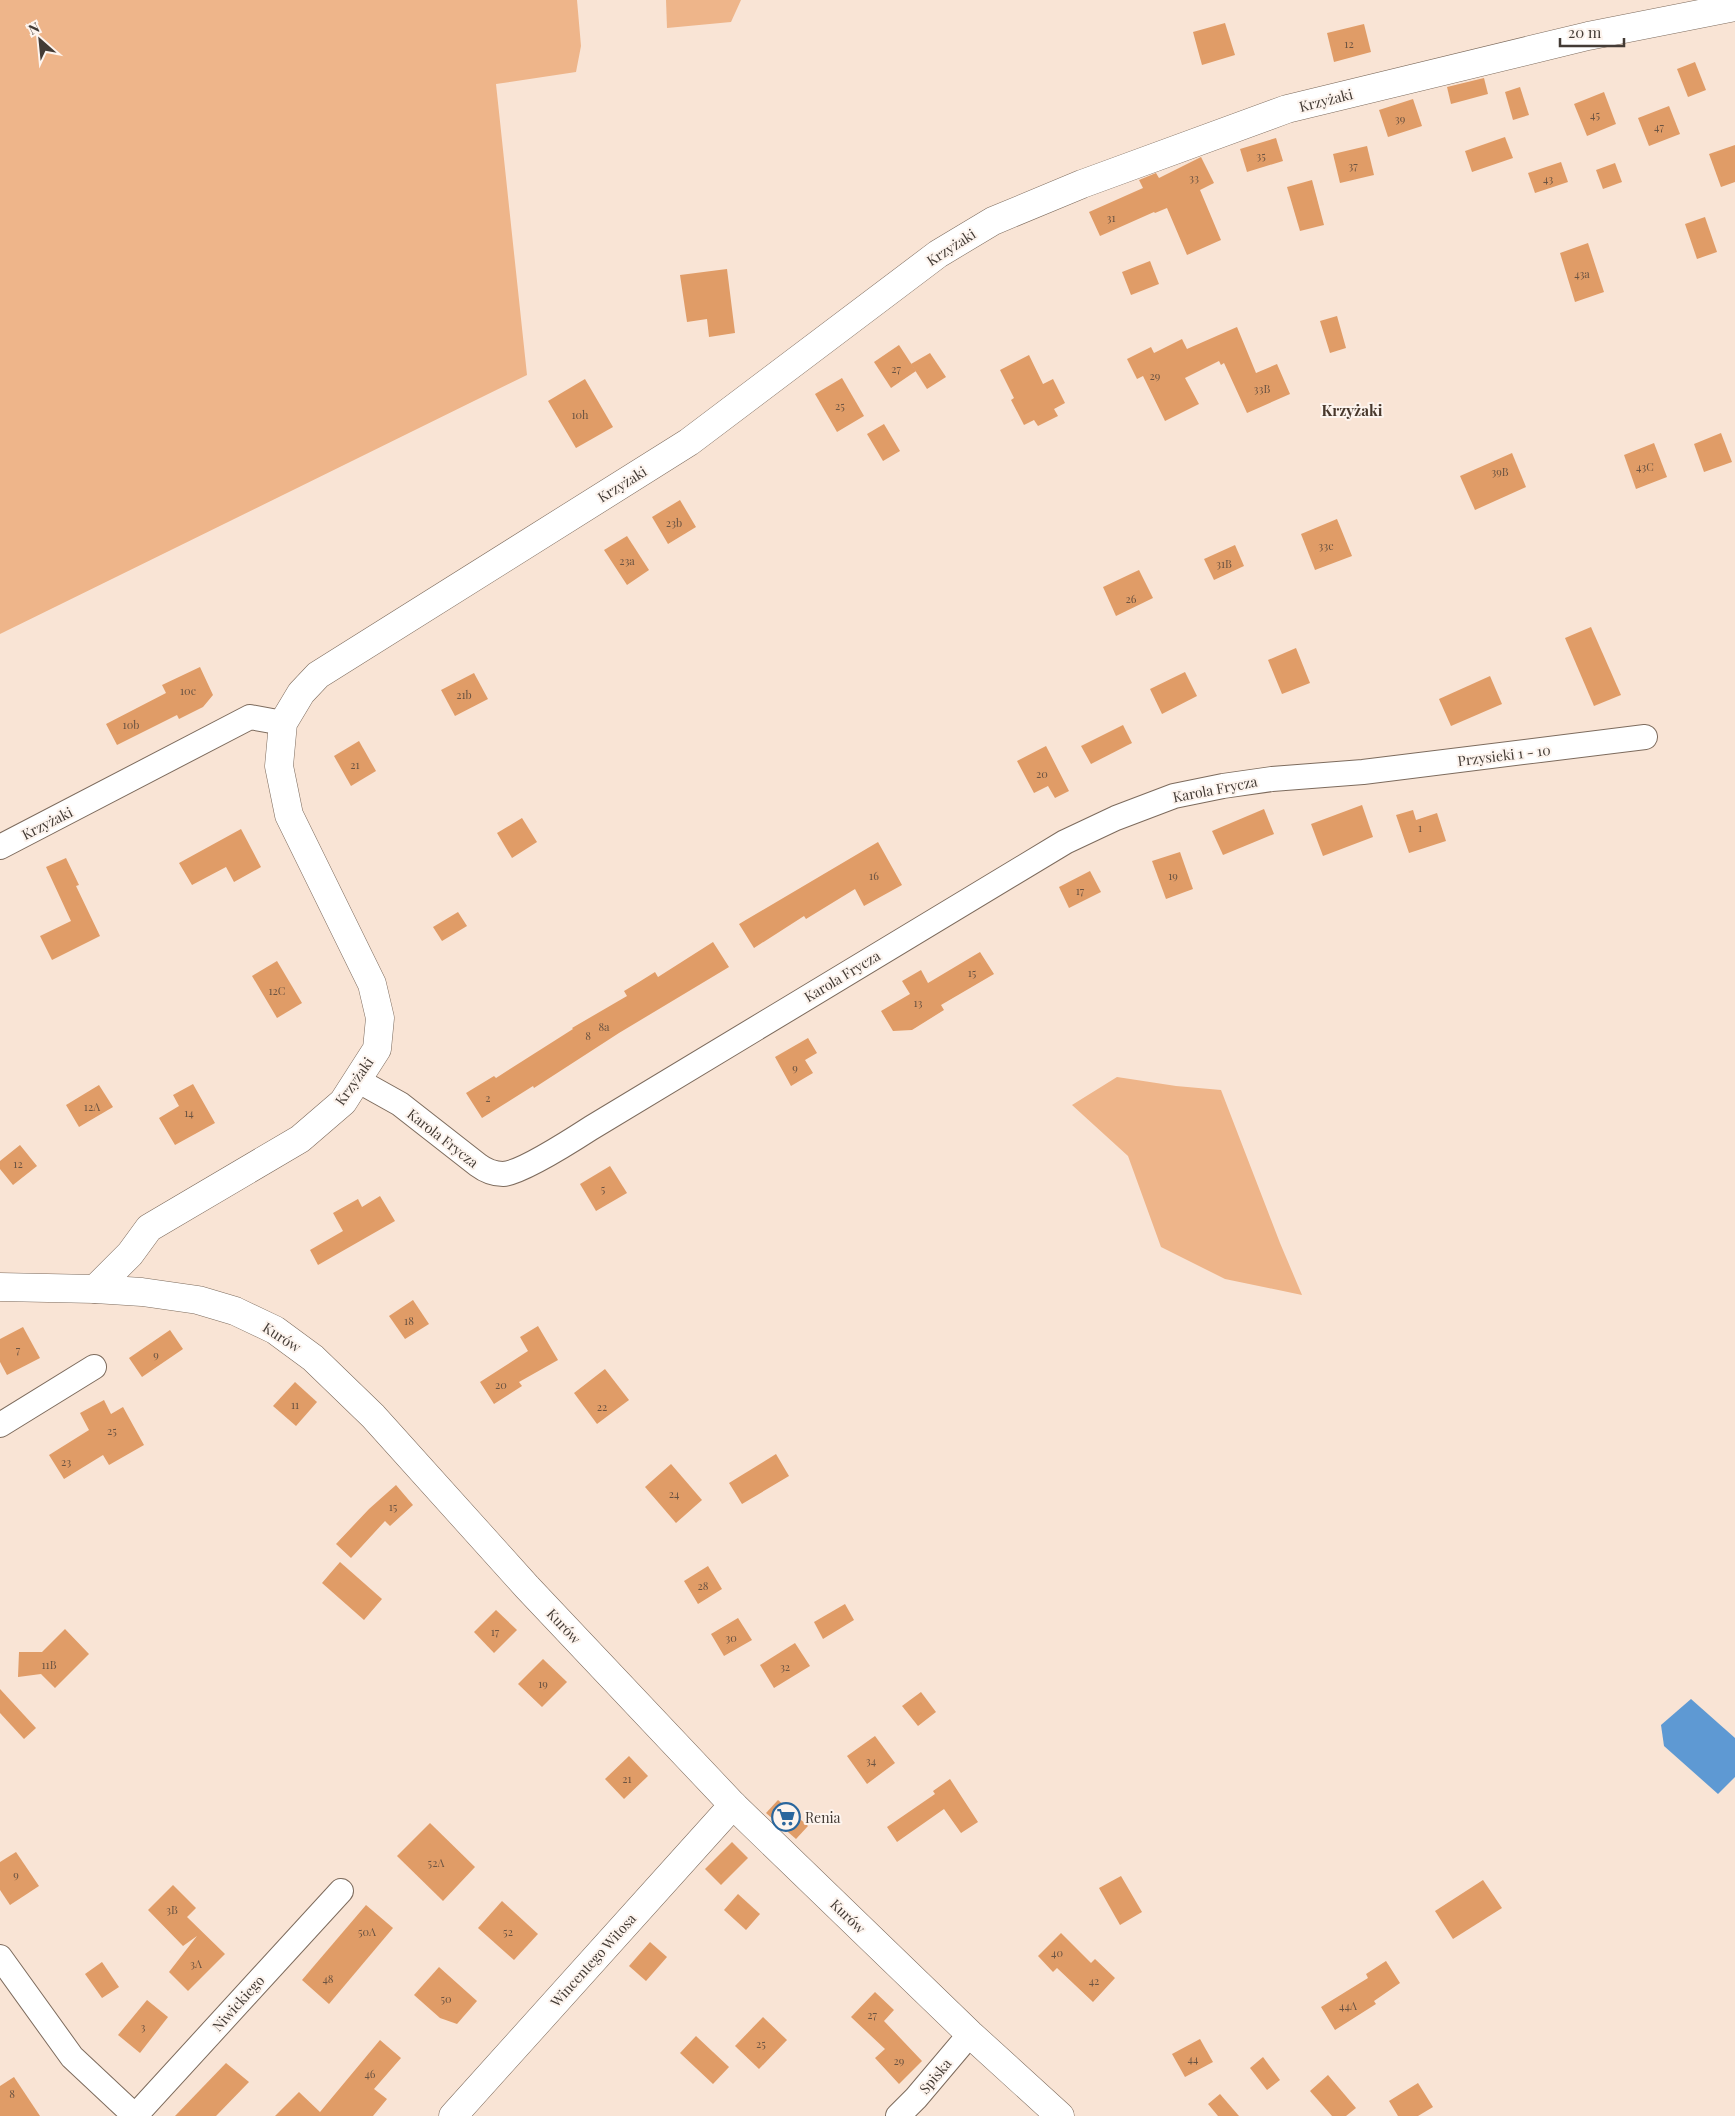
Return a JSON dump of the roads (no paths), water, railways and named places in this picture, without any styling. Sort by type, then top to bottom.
[{"type":"street","name":"Krzyżaki","points":[[95,1288],[130,1254],[149,1228],[300,1139],[343,1102],[377,1049],[380,1018],[372,984],[288,814],[280,766],[283,723],[301,693],[318,675],[689,442],[938,254],[993,220],[1082,184],[1287,109],[1588,36],[1735,7]]},
{"type":"street","name":"Krzyżaki","points":[[0,847],[250,717],[283,723]]},
{"type":"street","name":"Przysieki 1 - 10","points":[[1363,772],[1645,737]]},
{"type":"street","name":"Karola Frycza","points":[[357,1080],[400,1104],[478,1166],[489,1172],[506,1174],[538,1160],[1065,842],[1116,818],[1174,796],[1223,786],[1272,779],[1363,772]]},
{"type":"street","points":[[130,1254],[142,1292]]},
{"type":"street","name":"Kurów","points":[[0,1287],[95,1288],[198,1300],[235,1311],[275,1330],[313,1358],[373,1416],[527,1587],[733,1805],[970,2034],[1060,2116]]},
{"type":"street","points":[[0,1425],[94,1367]]},
{"type":"street","name":"Wincentego Witosa","points":[[452,2116],[733,1805]]},
{"type":"street","name":"Niwickiego","points":[[135,2116],[341,1891]]},
{"type":"street","points":[[0,1957],[72,2057],[135,2116]]},
{"type":"street","name":"Spiska","points":[[898,2116],[916,2098],[970,2034]]},
{"type":"water","points":[[1691,1699],[1735,1738],[1735,1777],[1718,1794],[1664,1746],[1661,1725]]},
{"type":"place","name":"Renia","points":[[786,1817]]},
{"type":"district","name":"Krzyżaki","points":[[1352,410]]}]
